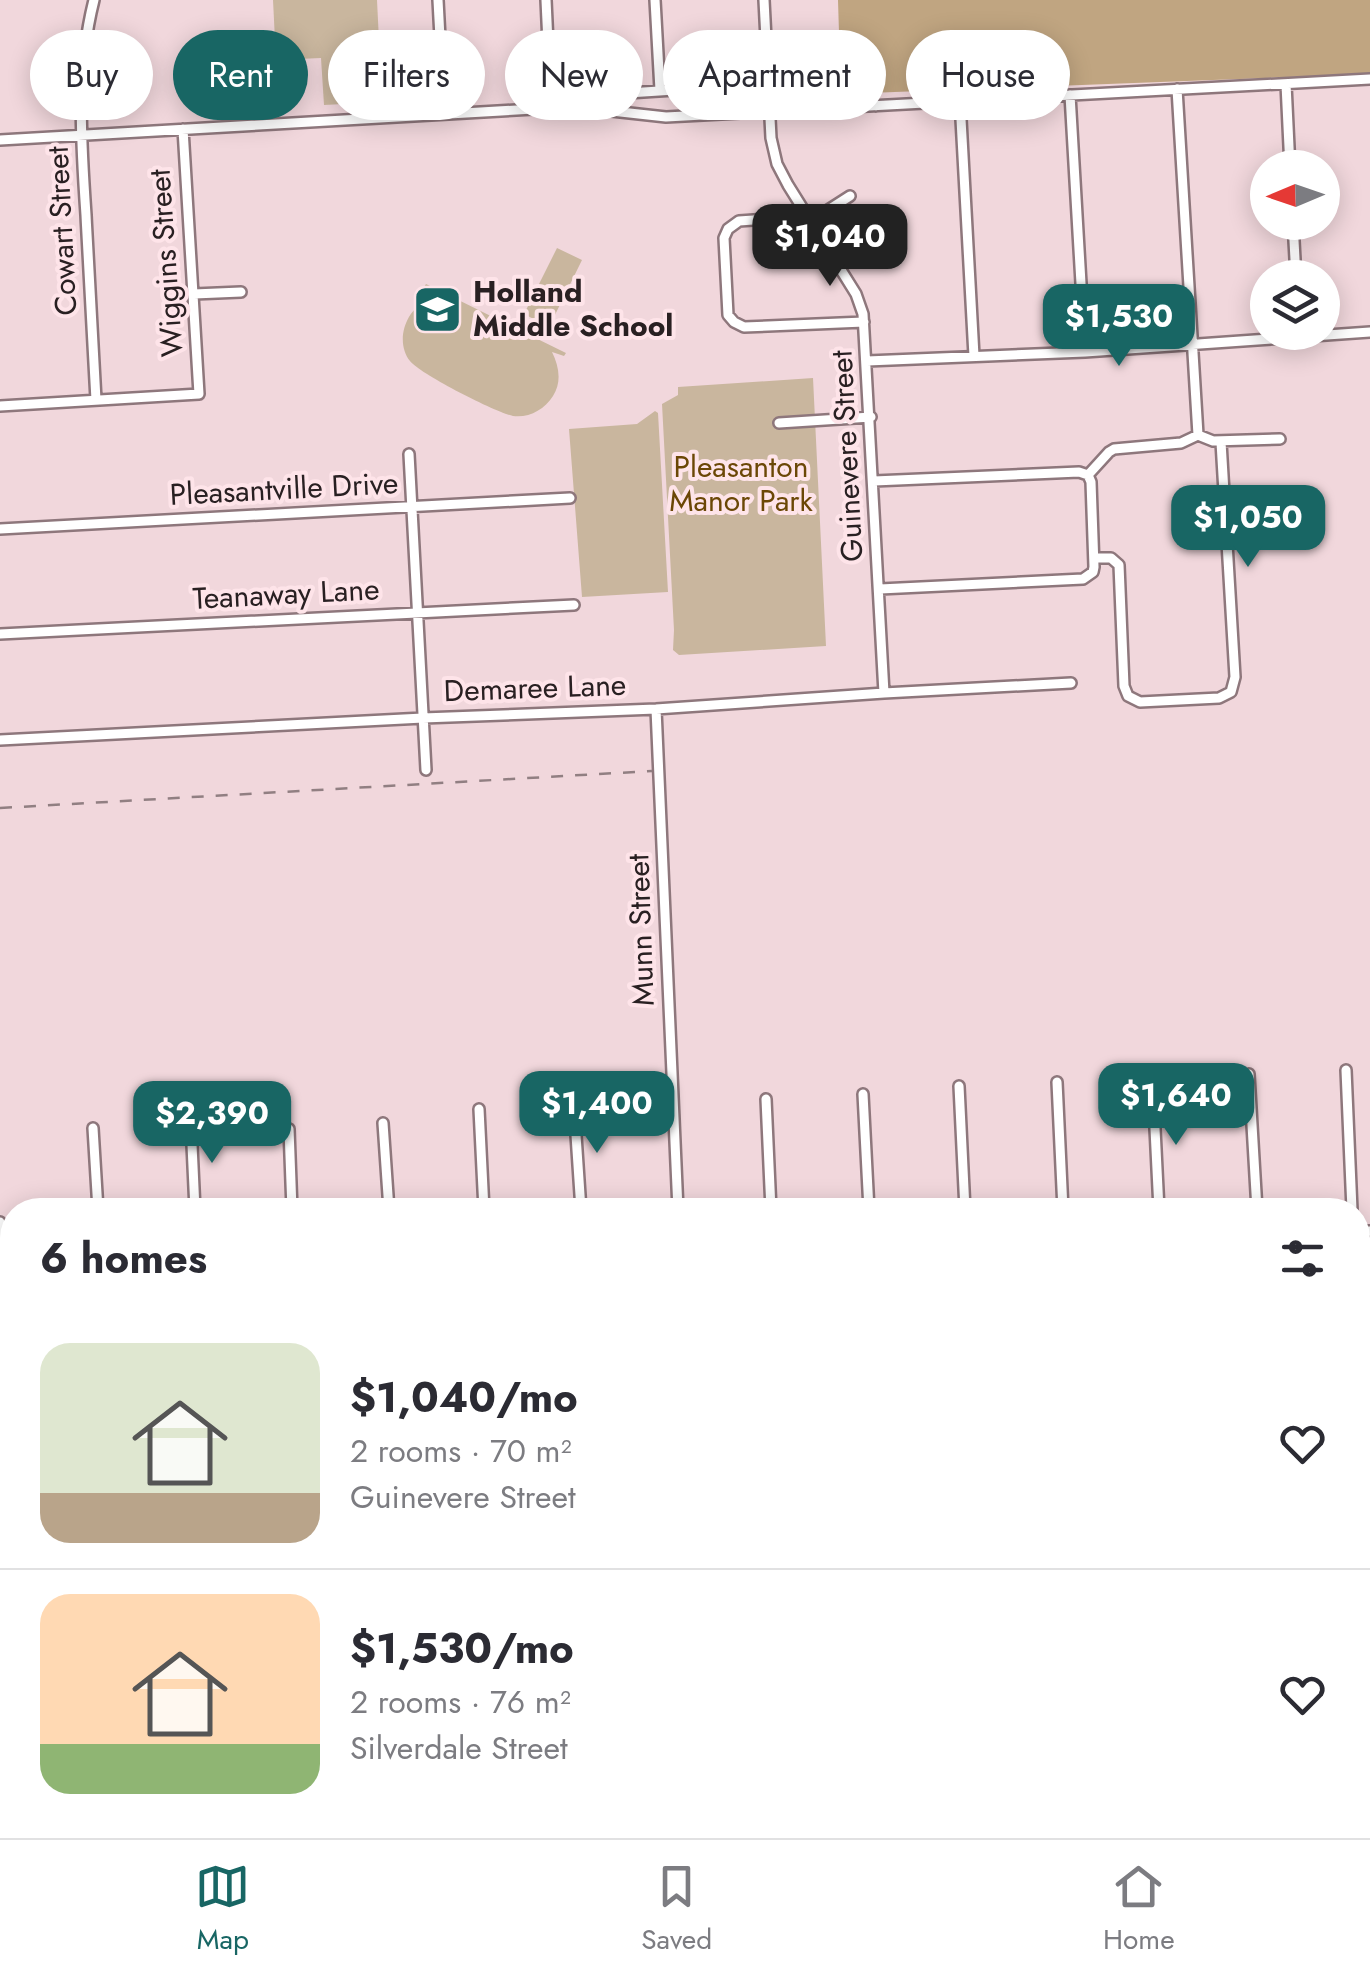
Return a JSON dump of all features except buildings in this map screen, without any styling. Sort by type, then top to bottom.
[{"type":"street","name":"Cowart Street","points":[[94,0],[82,80],[81,136],[96,400]]},
{"type":"street","points":[[438,0],[440,30]]},
{"type":"street","points":[[546,0],[549,30]]},
{"type":"street","points":[[655,0],[660,90]]},
{"type":"street","name":"Guinevere Street","points":[[764,0],[765,30]]},
{"type":"street","points":[[1086,352],[1070,95],[1370,79]]},
{"type":"street","points":[[1286,84],[1289,150]]},
{"type":"street","points":[[643,92],[663,90]]},
{"type":"street","points":[[1177,90],[1198,434],[1221,442],[1280,439]]},
{"type":"street","points":[[0,140],[340,120]]},
{"type":"street","name":"Guinevere Street","points":[[770,120],[777,164],[856,294],[864,322],[884,693]]},
{"type":"street","points":[[961,120],[974,356]]},
{"type":"street","name":"Wiggins Street","points":[[96,400],[199,394],[183,129]]},
{"type":"street","points":[[850,196],[810,219],[738,221],[730,226],[724,238],[727,311],[731,319],[744,326],[864,322]]},
{"type":"street","points":[[194,294],[242,292]]},
{"type":"street","points":[[1340,333],[1370,332]]},
{"type":"street","points":[[866,361],[1086,352],[1250,339]]},
{"type":"street","points":[[0,406],[96,400]]},
{"type":"street","points":[[778,423],[870,417]]},
{"type":"street","points":[[1088,475],[1114,449],[1181,443],[1198,434]]},
{"type":"street","points":[[1094,558],[1111,558],[1118,565],[1124,686],[1128,696],[1140,702],[1219,698],[1231,692],[1235,677],[1221,442]]},
{"type":"street","points":[[409,454],[426,770]]},
{"type":"street","points":[[874,481],[1078,472],[1088,475]]},
{"type":"street","points":[[880,589],[1083,579],[1093,572],[1094,558],[1088,475]]},
{"type":"street","name":"Pleasantville Drive","points":[[0,528],[570,498]]},
{"type":"street","name":"Teanaway Lane","points":[[0,634],[574,605]]},
{"type":"street","name":"Demaree Lane","points":[[0,740],[1071,684]]},
{"type":"street","name":"Munn Street","points":[[656,708],[677,1198]]},
{"type":"street","points":[[1346,1070],[1351,1198]]},
{"type":"street","points":[[1249,1074],[1256,1198]]},
{"type":"street","points":[[1057,1082],[1062,1198]]},
{"type":"street","points":[[958,1086],[963,1198]]},
{"type":"street","points":[[1153,1088],[1159,1198]]},
{"type":"street","points":[[863,1094],[868,1198]]},
{"type":"street","points":[[766,1099],[770,1198]]},
{"type":"street","points":[[574,1105],[580,1198]]},
{"type":"street","points":[[480,1109],[484,1198]]},
{"type":"street","points":[[383,1123],[387,1198]]},
{"type":"street","points":[[191,1124],[194,1198]]},
{"type":"street","points":[[93,1128],[97,1198]]},
{"type":"street","points":[[288,1129],[291,1198]]},
{"type":"green space","points":[[273,0],[377,0],[378,30],[328,30],[328,105],[324,105],[321,58],[308,59],[308,30],[274,30]]},
{"type":"green space","points":[[557,248],[582,260],[549,327],[524,314]]},
{"type":"green space","points":[[426,284],[566,353],[564,356],[552,352],[558,380],[556,391],[545,405],[525,416],[513,416],[476,401],[410,361],[403,345],[408,319],[426,301],[441,297],[424,287]]},
{"type":"green space","name":"Pleasanton Manor Park","points":[[813,378],[826,646],[679,655],[673,650],[662,404],[678,395],[678,387]]},
{"type":"green space","points":[[655,411],[668,592],[582,597],[569,429],[637,424]]},
{"type":"shaded area","points":[[838,0],[1370,0],[1370,74],[1070,85],[1070,30],[906,30],[906,92],[886,92],[886,30],[839,30]]},
{"type":"railway","points":[[0,808],[652,771]]},
{"type":"place","name":"Holland Middle School","points":[[438,309]]}]
